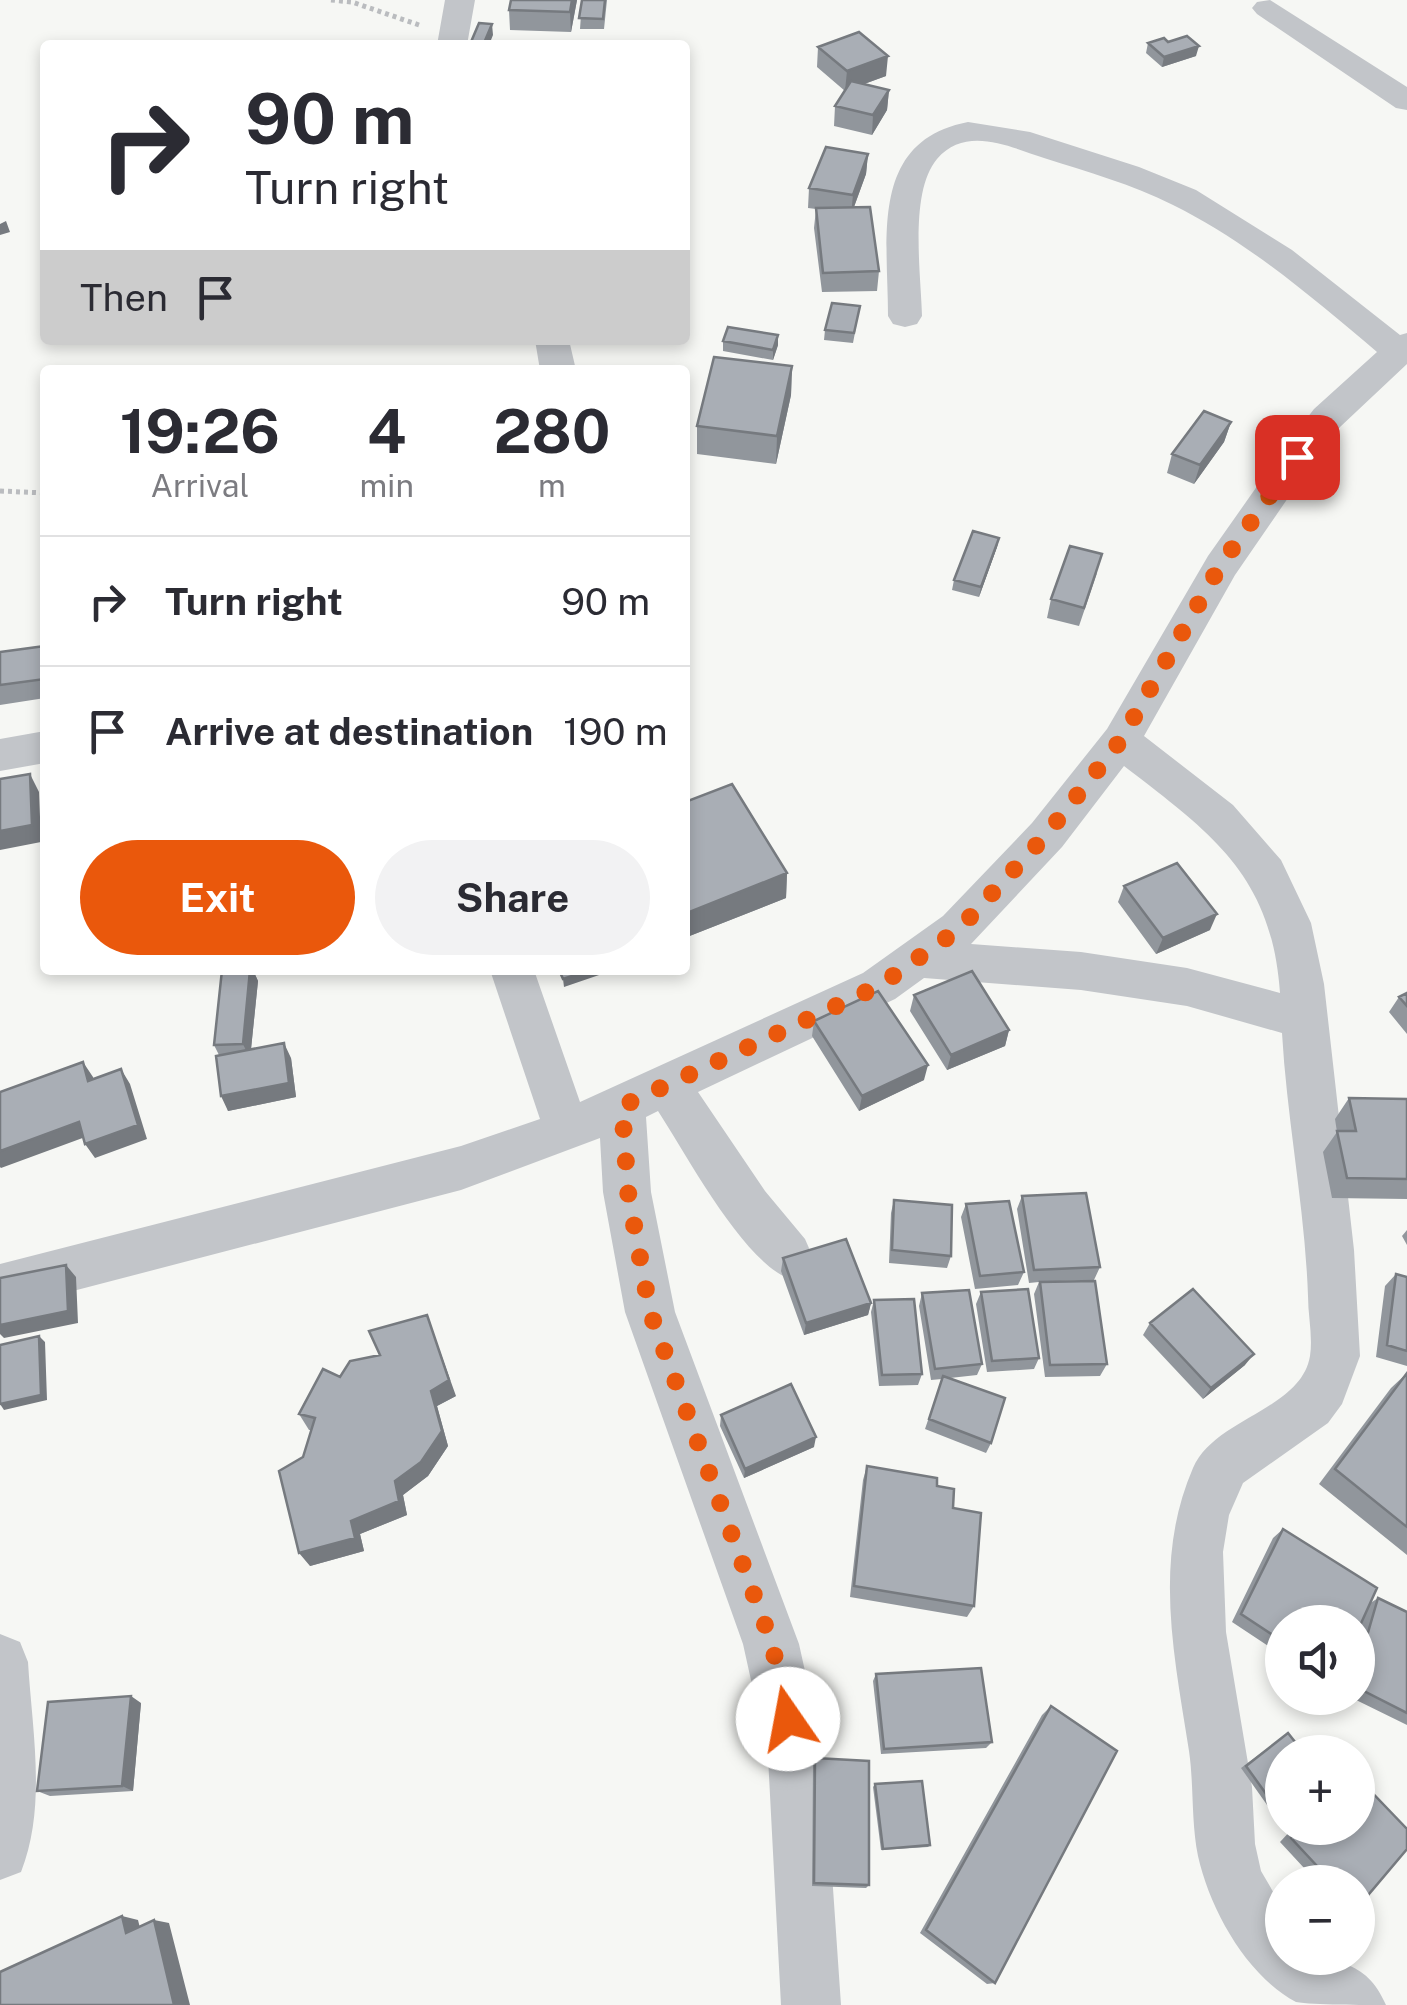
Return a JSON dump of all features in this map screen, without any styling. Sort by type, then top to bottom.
[{"type":"street","points":[[452,40],[460,0]]},
{"type":"street","points":[[1268,8],[1407,101]]},
{"type":"street","points":[[0,1286],[461,1168],[567,1131],[879,986],[959,929],[1046,835],[1121,740],[1251,520],[1328,418],[1401,347],[1253,238],[1154,183],[986,129],[940,138],[923,155],[906,186],[905,316]]},
{"type":"street","points":[[1121,740],[1212,814],[1265,870],[1285,909],[1298,958],[1332,1252],[1334,1361],[1316,1398],[1299,1416],[1240,1451],[1216,1477],[1204,1506],[1196,1553],[1200,1627],[1224,1793],[1228,1860],[1244,1900],[1265,1933]]},
{"type":"street","points":[[1,755],[40,748]]},
{"type":"street","points":[[918,959],[1082,971],[1187,986],[1304,1019]]},
{"type":"street","points":[[514,975],[567,1131]]},
{"type":"street","points":[[644,1095],[788,1255]]},
{"type":"street","points":[[644,1095],[628,1192],[650,1312],[772,1644],[796,1757],[811,2005]]},
{"type":"street","points":[[0,1662],[6,1800],[0,1851]]},
{"type":"street","points":[[1308,1975],[1356,2005]]},
{"type":"path","points":[[331,0],[399,16],[448,40]]},
{"type":"path","points":[[0,491],[40,493]]},
{"type":"building","points":[[511,0],[572,0],[570,12],[509,10]]},
{"type":"building","points":[[582,0],[605,0],[603,19],[579,18]]},
{"type":"building","points":[[479,23],[492,24],[485,40],[472,40]]},
{"type":"building","points":[[859,32],[888,56],[847,71],[818,47]]},
{"type":"building","points":[[1187,36],[1199,46],[1164,57],[1148,43],[1164,38],[1168,42]]},
{"type":"building","points":[[851,81],[889,90],[873,115],[835,106]]},
{"type":"building","points":[[826,147],[868,154],[853,195],[809,188]]},
{"type":"building","points":[[870,207],[879,271],[823,273],[816,208]]},
{"type":"building","points":[[832,303],[860,306],[854,333],[825,330]]},
{"type":"building","points":[[728,327],[778,335],[773,350],[723,341]]},
{"type":"building","points":[[714,357],[792,366],[777,436],[697,426]]},
{"type":"building","points":[[1204,411],[1231,422],[1200,465],[1172,454]]},
{"type":"building","points":[[973,531],[999,538],[981,587],[954,580]]},
{"type":"building","points":[[1070,546],[1102,554],[1084,608],[1051,599]]},
{"type":"building","points":[[40,647],[40,680],[0,685],[0,652]]},
{"type":"building","points":[[30,774],[32,825],[0,831],[0,779]]},
{"type":"building","points":[[732,784],[787,873],[690,912],[690,800]]},
{"type":"building","points":[[1177,863],[1217,914],[1163,938],[1124,886]]},
{"type":"building","points":[[972,971],[1009,1030],[951,1055],[914,995]]},
{"type":"building","points":[[221,975],[250,975],[243,1044],[214,1045]]},
{"type":"building","points":[[878,991],[928,1065],[862,1096],[814,1021]]},
{"type":"building","points":[[284,1043],[289,1083],[221,1096],[216,1056]]},
{"type":"building","points":[[83,1062],[88,1081],[121,1069],[138,1125],[85,1144],[79,1122],[0,1151],[0,1092]]},
{"type":"building","points":[[1349,1098],[1407,1099],[1407,1179],[1347,1178],[1337,1131],[1356,1131]]},
{"type":"building","points":[[1086,1193],[1100,1267],[1034,1270],[1022,1196]]},
{"type":"building","points":[[894,1200],[952,1205],[951,1256],[892,1250]]},
{"type":"building","points":[[1009,1201],[1024,1272],[980,1276],[966,1204]]},
{"type":"building","points":[[846,1239],[871,1303],[806,1323],[783,1258]]},
{"type":"building","points":[[66,1265],[68,1311],[0,1325],[0,1278]]},
{"type":"building","points":[[1396,1274],[1407,1277],[1407,1351],[1387,1345]]},
{"type":"building","points":[[1095,1281],[1107,1364],[1050,1365],[1040,1282]]},
{"type":"building","points":[[1028,1289],[1039,1358],[992,1361],[981,1292]]},
{"type":"building","points":[[1193,1289],[1254,1354],[1211,1388],[1150,1323]]},
{"type":"building","points":[[969,1290],[982,1364],[935,1369],[922,1293]]},
{"type":"building","points":[[914,1299],[922,1374],[882,1375],[874,1300]]},
{"type":"building","points":[[427,1315],[449,1380],[431,1391],[442,1431],[421,1462],[395,1481],[399,1501],[351,1521],[355,1538],[299,1553],[279,1471],[303,1457],[315,1418],[299,1414],[323,1369],[340,1377],[350,1361],[380,1355],[369,1331]]},
{"type":"building","points":[[39,1336],[41,1395],[0,1404],[0,1345]]},
{"type":"building","points":[[1407,1373],[1407,1527],[1335,1469]]},
{"type":"building","points":[[943,1376],[1005,1398],[991,1443],[929,1419]]},
{"type":"building","points":[[791,1384],[816,1437],[745,1469],[721,1415]]},
{"type":"building","points":[[867,1466],[937,1478],[937,1486],[954,1489],[953,1508],[981,1513],[974,1606],[854,1586]]},
{"type":"building","points":[[1283,1529],[1377,1588],[1369,1605],[1265,1605],[1265,1630],[1241,1614]]},
{"type":"building","points":[[1378,1598],[1407,1612],[1407,1713],[1375,1697]]},
{"type":"building","points":[[981,1668],[992,1742],[884,1749],[876,1674]]},
{"type":"building","points":[[131,1696],[122,1786],[37,1791],[48,1702]]},
{"type":"building","points":[[1051,1706],[1117,1751],[995,1983],[926,1930]]},
{"type":"building","points":[[1265,1751],[1265,1792],[1246,1766]]},
{"type":"building","points":[[815,1758],[869,1761],[869,1885],[814,1883]]},
{"type":"building","points":[[922,1781],[930,1845],[883,1849],[875,1784]]},
{"type":"building","points":[[1375,1796],[1407,1829],[1407,1849],[1375,1887],[1375,1865],[1316,1865],[1298,1845],[1375,1845]]},
{"type":"building","points":[[122,1916],[126,1933],[154,1920],[174,2005],[0,2005],[0,1972]]},
{"type":"route","points":[[788,1719],[772,1644],[650,1312],[628,1192],[622,1106],[879,986],[959,929],[1046,835],[1121,740],[1220,566],[1297,457]]}]
